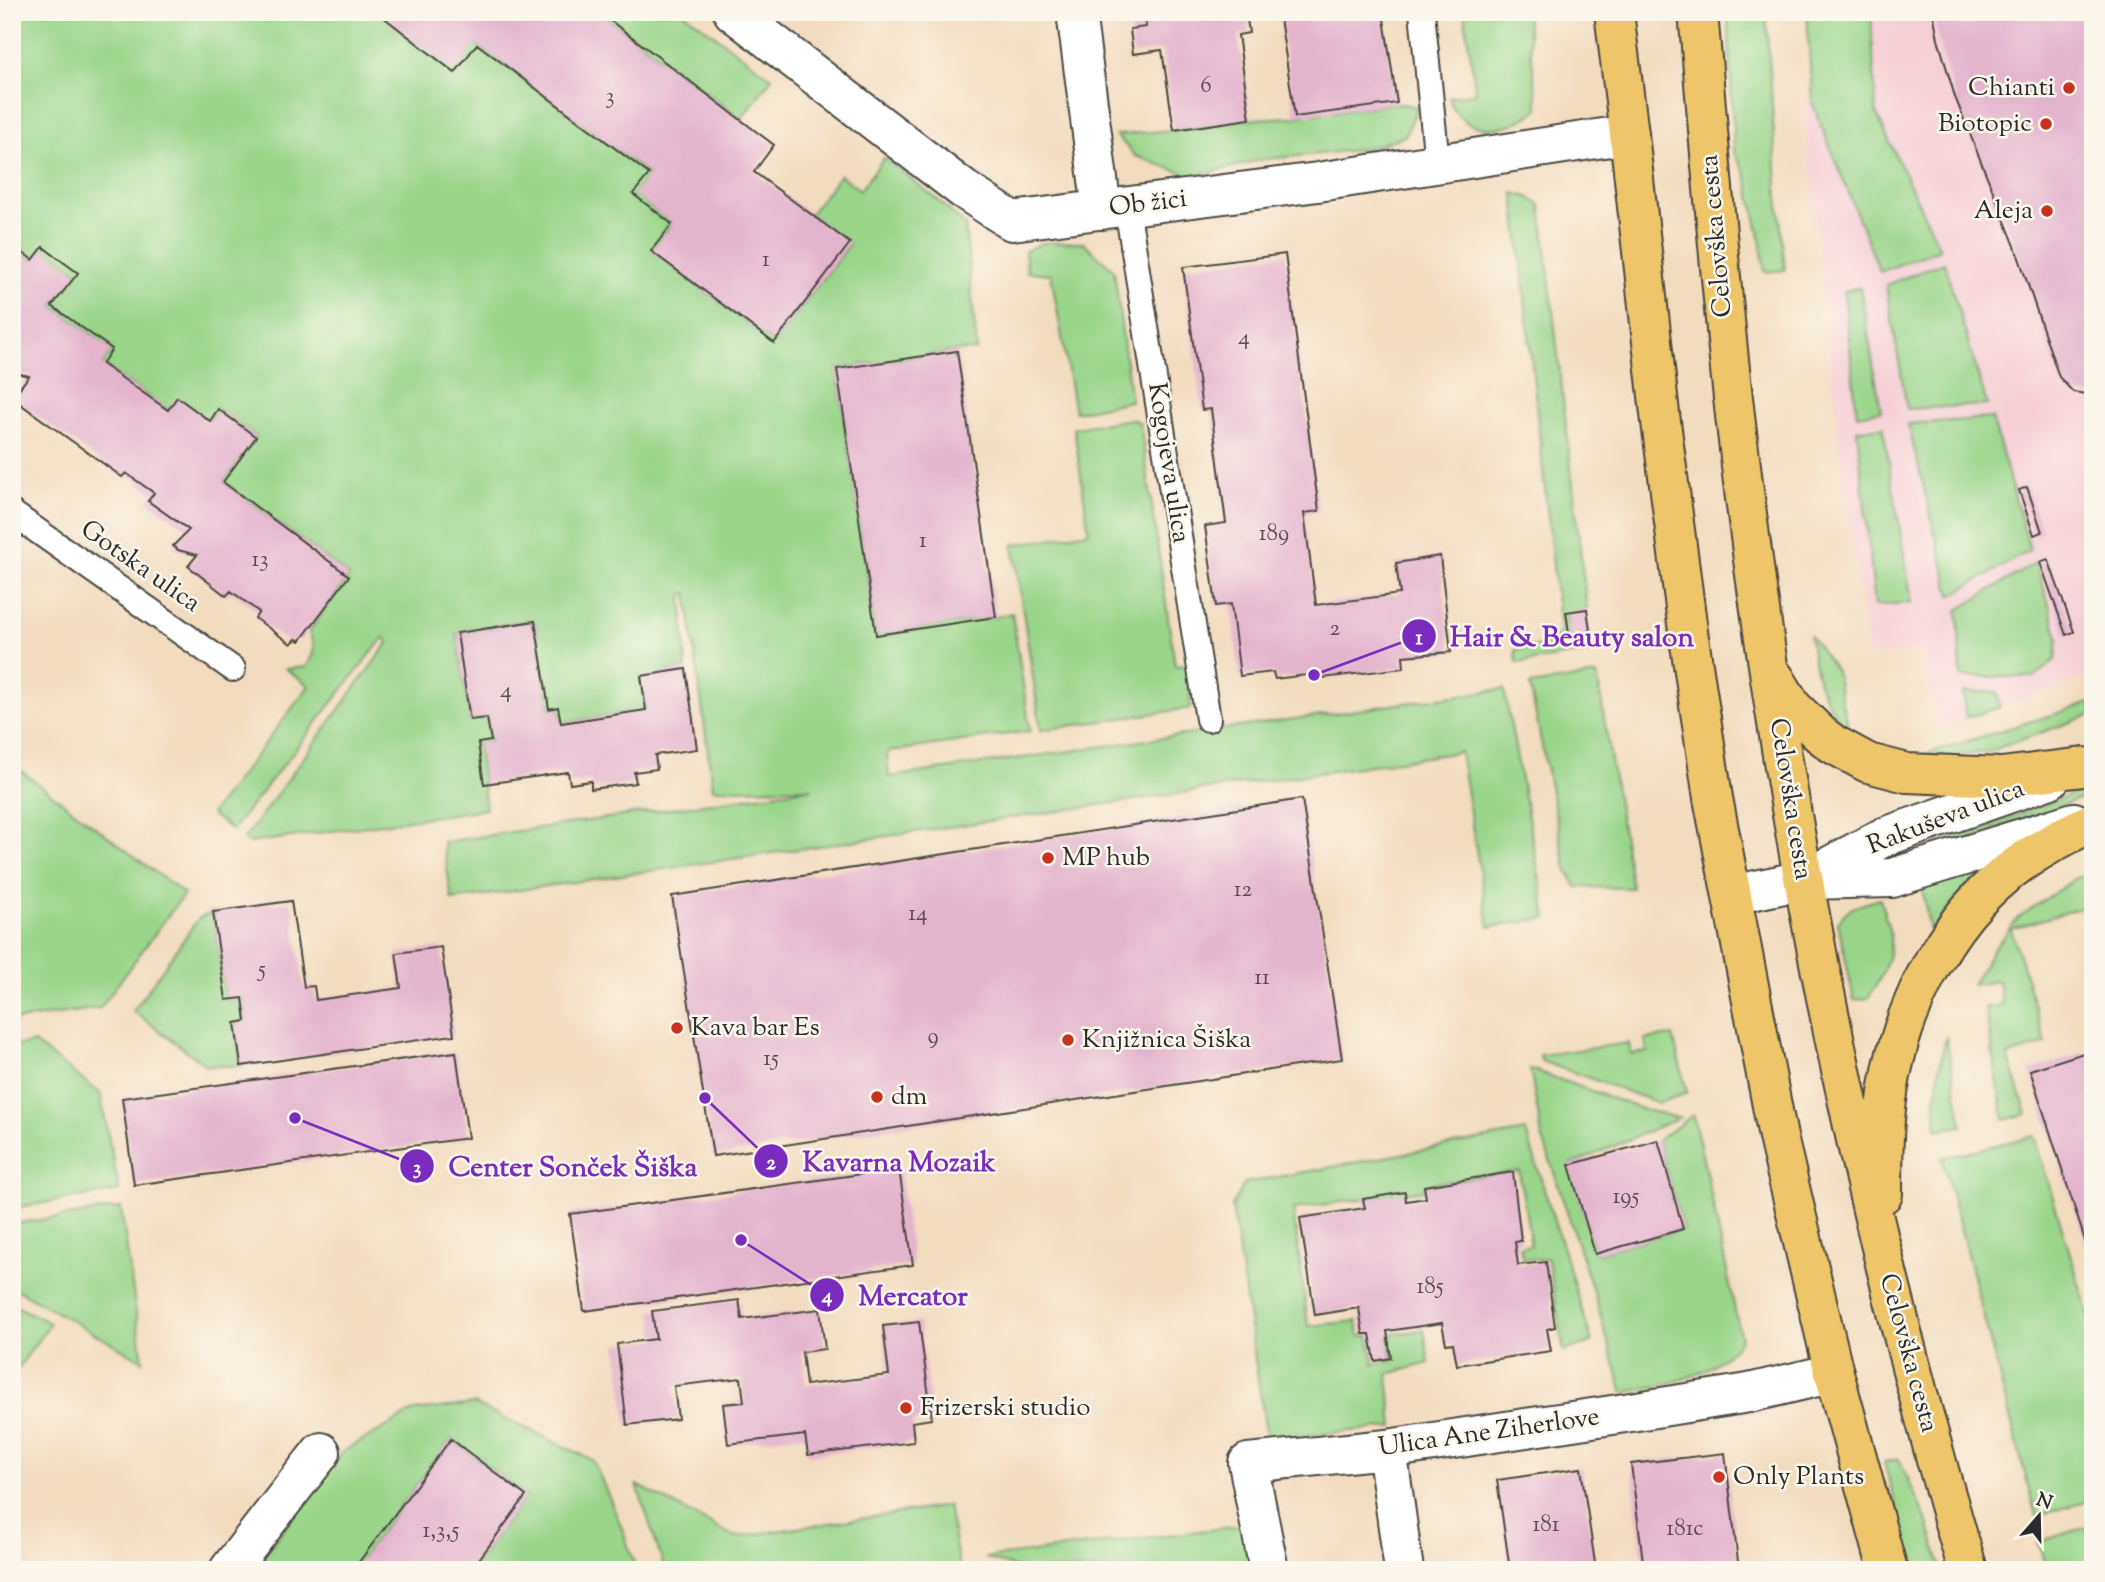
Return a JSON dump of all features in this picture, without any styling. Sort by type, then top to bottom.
[{"type":"main road","points":[[1614,12],[1660,414],[1713,798],[1778,1137],[1834,1374],[1888,1570]]},
{"type":"main road","name":"Celovška cesta","points":[[1698,12],[1709,160],[1733,400],[1769,670],[1803,880],[1829,1018],[1881,1249],[1907,1355],[1968,1570]]},
{"type":"main road","points":[[1769,670],[1793,708],[1833,744],[1868,763],[1907,773],[2001,777],[2088,765]]},
{"type":"main road","points":[[1881,1249],[1885,1118],[1892,1072],[1916,993],[1937,954],[1977,901],[2017,865],[2093,819]]},
{"type":"street","name":"Ob žici","points":[[733,12],[963,189],[1012,222],[1318,182],[1629,134]]},
{"type":"street","name":"Kogojeva ulica","points":[[1076,12],[1114,209]]},
{"type":"street","name":"Rakuševa ulica","points":[[1803,880],[1884,837],[2088,765]]},
{"type":"street","name":"Rakuševa ulica","points":[[1732,895],[1803,880],[1892,878],[2093,819]]},
{"type":"street","name":"Ulica Ane Ziherlove","points":[[1269,1570],[1248,1463],[1387,1449],[1749,1393],[1834,1374]]},
{"type":"street","points":[[1387,1449],[1404,1570]]},
{"type":"street","points":[[229,1570],[321,1452]]},
{"type":"lane","points":[[1422,12],[1437,163]]},
{"type":"lane","name":"Kogojeva ulica","points":[[1114,209],[1208,719]]},
{"type":"lane","name":"Gotska ulica","points":[[12,513],[233,669]]},
{"type":"shaded area","points":[[1871,12],[2093,12],[2093,675],[1938,730],[1923,648],[1869,656],[1838,433],[1804,102],[1812,102],[1880,271],[1940,250],[1876,113]]},
{"type":"green space","points":[[12,12],[377,12],[477,44],[649,174],[634,194],[672,224],[652,251],[774,343],[850,244],[810,214],[840,175],[860,190],[884,158],[965,225],[977,350],[837,369],[876,634],[1012,613],[1030,731],[887,752],[889,777],[1504,689],[1547,918],[1489,927],[1460,752],[452,900],[443,842],[813,788],[713,789],[687,593],[682,594],[686,669],[641,676],[646,710],[561,723],[558,707],[549,709],[535,621],[457,633],[470,720],[487,718],[491,741],[478,744],[486,809],[249,843],[244,839],[388,643],[384,637],[232,830],[211,814],[309,686],[286,669],[306,667],[314,650],[309,632],[349,576],[223,482],[256,437],[218,409],[210,421],[168,410],[102,364],[112,349],[52,306],[78,273],[43,248],[33,260],[12,245]]},
{"type":"green space","points":[[599,12],[683,12],[772,78],[741,119]]},
{"type":"green space","points":[[1464,12],[1526,12],[1538,109],[1527,117],[1501,127],[1488,128],[1475,126],[1455,111],[1449,97],[1476,93]]},
{"type":"green space","points":[[1728,12],[1766,12],[1785,270],[1765,272],[1746,174],[1734,152]]},
{"type":"green space","points":[[1807,12],[1871,12],[1876,113],[1940,249],[1880,272],[1812,102]]},
{"type":"green space","points":[[1397,103],[1418,107],[1405,136],[1366,149],[1259,160],[1194,177],[1135,156],[1116,135],[1250,119],[1295,117]]},
{"type":"green space","points":[[1514,193],[1528,197],[1541,206],[1587,609],[1566,613],[1570,640],[1591,637],[1592,652],[1517,663],[1515,650],[1545,645],[1560,632]]},
{"type":"green space","points":[[1083,242],[1114,270],[1131,401],[1075,412],[1051,274],[1027,272],[1025,251],[1042,243]]},
{"type":"green space","points":[[1944,262],[1987,405],[1907,409],[1886,285]]},
{"type":"green space","points":[[1860,287],[1881,411],[1857,415],[1844,291]]},
{"type":"green space","points":[[1992,418],[2030,550],[1951,596],[1908,424]]},
{"type":"green space","points":[[1132,419],[1140,423],[1175,666],[1187,665],[1191,708],[1041,730],[1013,545],[1089,532],[1074,428]]},
{"type":"green space","points":[[1883,427],[1912,602],[1875,606],[1857,430]]},
{"type":"green space","points":[[2035,563],[2058,637],[2056,659],[2034,677],[1961,677],[1958,610]]},
{"type":"green space","points":[[1809,634],[1836,671],[1851,734],[1832,710],[1821,688]]},
{"type":"green space","points":[[1597,675],[1632,888],[1576,887],[1566,868],[1530,685]]},
{"type":"green space","points":[[1963,692],[1997,692],[2000,707],[1966,718]]},
{"type":"green space","points":[[2093,702],[2093,714],[1987,752],[1939,757],[1920,756]]},
{"type":"green space","points":[[12,764],[184,894],[100,1008],[12,1021]]},
{"type":"green space","points":[[2093,787],[2093,794],[1927,854],[1926,848]]},
{"type":"green space","points":[[1986,866],[1930,931],[1921,883]]},
{"type":"green space","points":[[2093,873],[2093,904],[2011,929],[2046,1043],[2008,1056],[2027,1114],[2004,1120],[1985,1007],[2002,1005],[1998,981],[1972,985],[1992,951],[2018,918],[2076,878]]},
{"type":"green space","points":[[1880,899],[1890,936],[1887,961],[1868,998],[1854,1000],[1838,923],[1850,910]]},
{"type":"green space","points":[[213,912],[226,1000],[243,998],[246,1021],[235,1023],[241,1066],[207,1066],[133,1011],[198,919]]},
{"type":"green space","points":[[1673,1036],[1687,1093],[1659,1103],[1541,1061],[1540,1055],[1629,1043],[1631,1054],[1647,1052],[1645,1039]]},
{"type":"green space","points":[[1946,1036],[1962,1126],[1937,1130],[1936,1095]]},
{"type":"green space","points":[[34,1043],[100,1093],[119,1191],[12,1208],[12,1046]]},
{"type":"green space","points":[[1530,1069],[1642,1109],[1679,1118],[1570,1165],[1595,1254],[1683,1229],[1658,1140],[1693,1115],[1741,1339],[1716,1363],[1688,1378],[1623,1393],[1595,1297],[1542,1136]]},
{"type":"green space","points":[[1526,1131],[1592,1342],[1564,1351],[1548,1259],[1523,1259],[1520,1247],[1531,1245],[1519,1171],[1425,1185],[1424,1190],[1293,1209],[1308,1326],[1357,1321],[1359,1335],[1369,1336],[1374,1364],[1393,1360],[1389,1335],[1424,1330],[1429,1363],[1388,1374],[1393,1427],[1267,1439],[1232,1206],[1245,1183]]},
{"type":"green space","points":[[2034,1136],[2093,1329],[2093,1500],[2036,1516],[1942,1158]]},
{"type":"green space","points":[[121,1208],[143,1361],[12,1287],[12,1224]]},
{"type":"green space","points":[[12,1304],[50,1323],[12,1377]]},
{"type":"green space","points":[[474,1404],[593,1460],[637,1570],[471,1570],[526,1496],[451,1439],[353,1570],[253,1570],[342,1452],[414,1411]]},
{"type":"green space","points":[[1899,1459],[1929,1526],[1942,1570],[1914,1570],[1884,1462]]},
{"type":"green space","points":[[637,1485],[735,1537],[948,1506],[960,1570],[665,1570]]},
{"type":"green space","points":[[1246,1525],[1256,1570],[1022,1570],[985,1558]]},
{"type":"green space","points":[[2093,1525],[2093,1570],[2047,1570],[2038,1542]]},
{"type":"building","points":[[377,12],[599,12],[774,145],[754,172],[850,243],[774,343],[651,251],[672,224],[633,194],[649,174],[477,44],[455,73]]},
{"type":"building","points":[[1144,12],[1246,12],[1249,33],[1238,35],[1250,119],[1174,130],[1162,50],[1133,54],[1130,29],[1146,27]]},
{"type":"building","points":[[1279,12],[1383,12],[1397,103],[1295,117]]},
{"type":"building","name":"Aleja","points":[[1933,12],[2093,12],[2093,395],[2073,392],[2059,377],[2015,246],[1955,97]]},
{"type":"building","points":[[12,245],[33,260],[43,247],[78,273],[52,306],[112,349],[102,364],[168,410],[177,397],[210,421],[218,409],[256,437],[223,482],[349,576],[300,641],[296,639],[291,644],[255,618],[259,612],[231,591],[226,596],[188,566],[197,555],[173,546],[189,530],[148,501],[154,493],[126,473],[122,477],[12,398],[29,376],[12,372],[12,360],[18,353],[12,348]]},
{"type":"building","points":[[1285,254],[1319,511],[1304,513],[1316,605],[1400,594],[1396,563],[1440,556],[1451,652],[1403,656],[1404,668],[1315,679],[1314,674],[1275,679],[1273,672],[1240,676],[1231,604],[1216,606],[1205,526],[1226,523],[1211,409],[1202,410],[1183,267]]},
{"type":"building","points":[[957,351],[996,617],[876,635],[837,369]]},
{"type":"building","points":[[2027,487],[2042,532],[2034,535],[2019,490]]},
{"type":"building","points":[[2048,559],[2074,632],[2066,635],[2040,562]]},
{"type":"building","points":[[1587,609],[1591,637],[1570,640],[1566,612]]},
{"type":"building","points":[[535,621],[549,709],[558,707],[561,723],[646,710],[641,676],[686,669],[697,749],[655,755],[657,769],[634,772],[636,783],[591,789],[591,781],[570,784],[568,772],[484,784],[478,743],[491,741],[487,718],[470,720],[457,633]]},
{"type":"building","points":[[1302,799],[1342,1059],[713,1156],[672,896]]},
{"type":"building","points":[[291,901],[304,987],[314,986],[316,1000],[401,988],[396,953],[441,947],[454,1035],[241,1066],[235,1023],[246,1021],[243,998],[226,1000],[213,912]]},
{"type":"building","points":[[2093,1050],[2093,1262],[2092,1262],[2030,1070]]},
{"type":"building","points":[[456,1052],[468,1138],[134,1185],[122,1098]]},
{"type":"building","points":[[1658,1140],[1683,1229],[1595,1254],[1569,1165]]},
{"type":"building","points":[[899,1169],[913,1265],[584,1311],[570,1214]]},
{"type":"building","points":[[1513,1172],[1521,1241],[1515,1242],[1518,1265],[1546,1262],[1555,1327],[1547,1329],[1551,1351],[1457,1365],[1453,1343],[1446,1344],[1442,1323],[1387,1331],[1391,1358],[1375,1361],[1370,1334],[1363,1334],[1359,1308],[1315,1315],[1300,1218],[1365,1208],[1363,1199],[1405,1192],[1406,1201],[1426,1198],[1424,1186]]},
{"type":"building","points":[[739,1300],[742,1319],[820,1309],[825,1349],[802,1352],[806,1385],[889,1375],[883,1326],[919,1322],[932,1419],[912,1422],[914,1442],[808,1455],[805,1435],[728,1444],[723,1404],[744,1402],[741,1378],[674,1386],[678,1419],[627,1425],[617,1344],[656,1339],[652,1311]]},
{"type":"building","points":[[451,1439],[526,1496],[471,1570],[353,1570]]},
{"type":"building","points":[[1725,1453],[1739,1570],[1644,1570],[1631,1464]]},
{"type":"building","points":[[1581,1468],[1596,1570],[1510,1570],[1497,1480]]},
{"type":"place","name":"Chianti","points":[[2069,88]]},
{"type":"place","name":"Biotopic","points":[[2046,124]]},
{"type":"place","name":"Aleja","points":[[2047,211]]},
{"type":"place","name":"Hair & Beauty salon","points":[[1314,675]]},
{"type":"place","name":"MP hub","points":[[1048,858]]},
{"type":"place","name":"Kava bar Es","points":[[677,1028]]},
{"type":"place","name":"Knjižnica Šiška","points":[[1068,1040]]},
{"type":"place","name":"dm","points":[[877,1097]]},
{"type":"place","name":"Kavarna Mozaik","points":[[705,1098]]},
{"type":"place","name":"Center Sonček Šiška","points":[[295,1118]]},
{"type":"place","name":"Mercator","points":[[741,1240]]},
{"type":"place","name":"Frizerski studio","points":[[906,1408]]},
{"type":"place","name":"Only Plants","points":[[1719,1477]]}]
